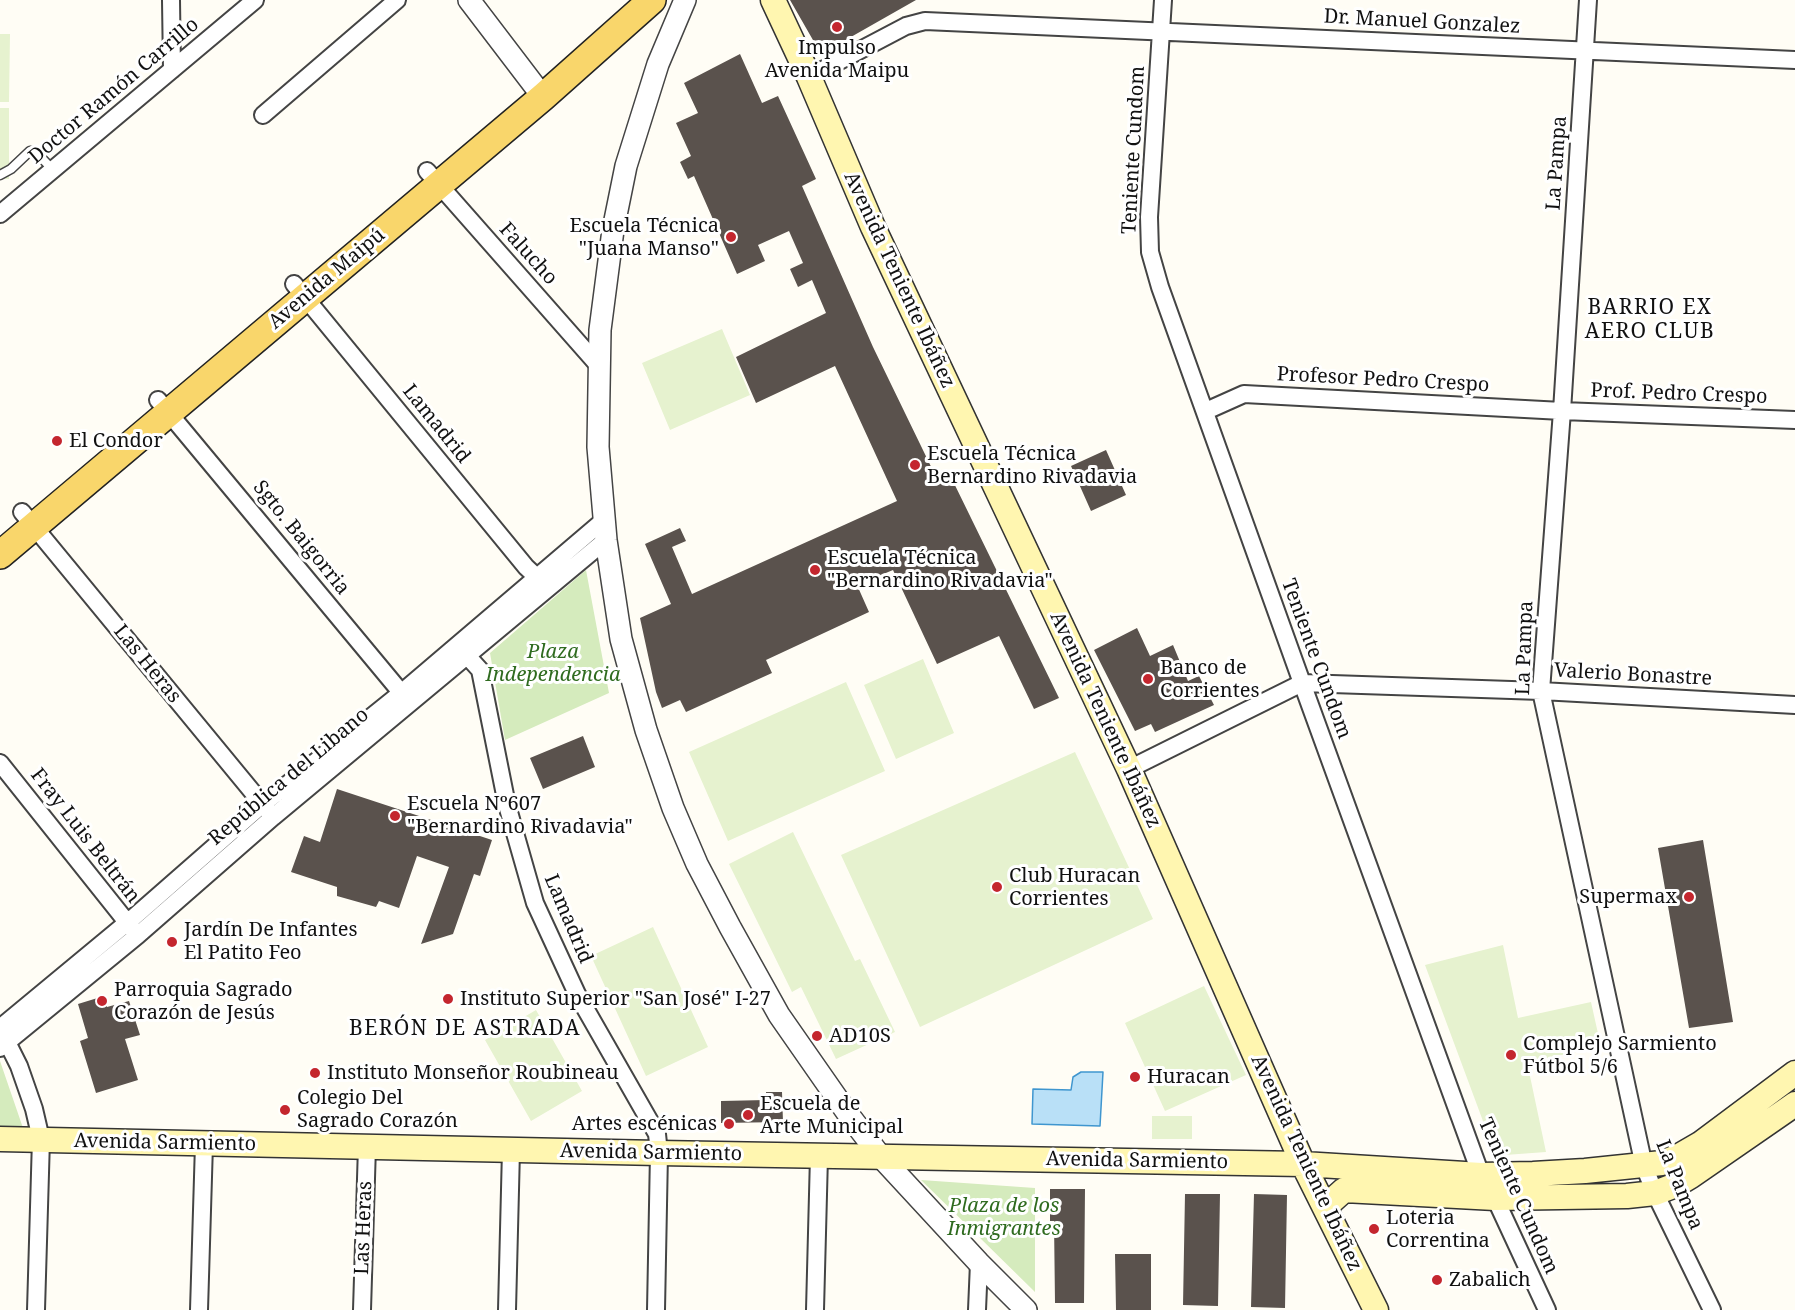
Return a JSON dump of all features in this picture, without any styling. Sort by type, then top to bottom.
[{"type":"main road","name":"Avenida Maipú","points":[[537,90],[629,0]]},
{"type":"main road","name":"Avenida Maipú","points":[[0,555],[28,519],[537,90],[652,0]]},
{"type":"main road","name":"Avenida Teniente Ibáñez","points":[[773,0],[809,77],[873,227],[1129,769],[1303,1164],[1376,1310]]},
{"type":"main road","name":"Avenida Maipú","points":[[0,531],[28,519]]},
{"type":"main road","name":"Avenida Sarmiento","points":[[0,1139],[1303,1164],[1481,1175],[1585,1171],[1644,1166],[1671,1159],[1700,1144],[1795,1073]]},
{"type":"main road","points":[[1325,1207],[1344,1190],[1495,1198],[1627,1196],[1655,1193],[1691,1176],[1795,1104]]},
{"type":"street","points":[[171,0],[172,70]]},
{"type":"street","name":"Doctor Ramón Carrillo","points":[[0,214],[255,0]]},
{"type":"street","points":[[263,115],[397,0]]},
{"type":"street","points":[[469,0],[537,90]]},
{"type":"street","points":[[685,0],[658,64],[626,165],[613,230],[600,330],[598,447],[605,530],[621,639],[646,730],[673,808],[730,927],[779,1015],[881,1157],[1026,1310]]},
{"type":"street","name":"Teniente Cundom","points":[[1163,0],[1149,217],[1150,252],[1160,287],[1481,1175],[1495,1198],[1547,1310]]},
{"type":"street","name":"La Pampa","points":[[1588,0],[1562,411],[1540,691],[1644,1166],[1712,1310]]},
{"type":"street","name":"Dr. Manuel Gonzalez","points":[[809,77],[906,26],[925,21],[1795,60]]},
{"type":"street","name":"Falucho","points":[[432,178],[598,365]]},
{"type":"street","name":"Lamadrid","points":[[300,291],[526,567],[542,582]]},
{"type":"street","name":"Profesor Pedro Crespo","points":[[1206,411],[1244,394],[1562,411]]},
{"type":"street","name":"Sgto. Baigorria","points":[[164,406],[406,698]]},
{"type":"street","name":"Prof. Pedro Crespo","points":[[1562,411],[1795,420]]},
{"type":"street","name":"Las Heras","points":[[28,519],[268,810]]},
{"type":"street","name":"República del Libano","points":[[2,1038],[132,929],[268,810],[406,698],[605,530]]},
{"type":"street","name":"Lamadrid","points":[[462,651],[480,670],[507,805],[535,903],[577,994],[657,1134],[660,1153],[656,1310]]},
{"type":"street","name":"Valerio Bonastre","points":[[1129,769],[1302,683],[1540,691],[1795,705]]},
{"type":"street","name":"Fray Luis Beltrán","points":[[0,763],[132,929]]},
{"type":"street","points":[[2,1038],[19,1066],[34,1109],[41,1139],[36,1310]]},
{"type":"street","points":[[199,1310],[204,1144]]},
{"type":"street","name":"Las Heras","points":[[362,1310],[367,1146]]},
{"type":"street","points":[[507,1310],[511,1150]]},
{"type":"street","points":[[815,1310],[819,1156]]},
{"type":"street","points":[[977,1310],[979,1263]]},
{"type":"lane","points":[[0,175],[30,151],[34,151],[53,170]]},
{"type":"green space","points":[[0,34],[10,34],[9,102],[0,102]]},
{"type":"green space","points":[[0,108],[9,108],[9,179],[0,179]]},
{"type":"green space","points":[[722,329],[750,395],[670,430],[642,363]]},
{"type":"green space","name":"Plaza Independencia","points":[[586,570],[609,693],[505,740],[490,653]]},
{"type":"green space","points":[[923,659],[954,733],[896,759],[864,685]]},
{"type":"green space","points":[[846,682],[885,771],[728,841],[689,752]]},
{"type":"green space","name":"Club Huracan Corrientes","points":[[1075,752],[1153,919],[920,1027],[841,855]]},
{"type":"green space","points":[[793,832],[855,961],[860,959],[895,1032],[836,1059],[801,987],[792,992],[729,864]]},
{"type":"green space","points":[[653,927],[708,1047],[646,1076],[591,956]]},
{"type":"green space","name":"Complejo Sarmiento Fútbol 5/6","points":[[1503,945],[1518,1018],[1591,1002],[1601,1047],[1527,1062],[1546,1152],[1505,1155],[1493,1148],[1425,965]]},
{"type":"green space","points":[[1204,986],[1246,1075],[1165,1111],[1125,1023]]},
{"type":"green space","points":[[536,1010],[582,1091],[531,1121],[485,1040]]},
{"type":"green space","points":[[0,1061],[23,1128],[0,1128]]},
{"type":"green space","points":[[1152,1116],[1192,1116],[1192,1139],[1152,1139]]},
{"type":"green space","name":"Plaza de los Inmigrantes","points":[[921,1180],[1035,1188],[1035,1292]]},
{"type":"water","points":[[1081,1072],[1103,1072],[1100,1126],[1032,1124],[1033,1089],[1071,1090],[1073,1077]]},
{"type":"building","name":"Impulso Avenida Maipu","points":[[790,0],[916,0],[821,54]]},
{"type":"building","name":"Escuela Técnica \"Bernardino Rivadavia\"","points":[[740,54],[762,103],[778,96],[816,179],[802,186],[873,347],[937,479],[949,473],[1059,698],[1034,709],[999,636],[937,664],[893,570],[857,585],[869,612],[766,660],[772,673],[686,712],[680,700],[662,708],[656,692],[640,618],[671,604],[645,544],[680,528],[686,541],[672,547],[692,594],[897,501],[835,366],[756,403],[736,357],[826,313],[812,280],[798,287],[790,269],[803,263],[789,231],[758,245],[765,261],[737,274],[694,176],[688,179],[680,162],[691,156],[676,123],[698,113],[684,83]]},
{"type":"building","points":[[1106,450],[1126,495],[1091,511],[1071,466]]},
{"type":"building","name":"Banco de Corrientes","points":[[1137,628],[1150,656],[1173,645],[1188,681],[1199,676],[1214,705],[1155,732],[1151,724],[1135,731],[1094,650]]},
{"type":"building","points":[[583,736],[595,767],[543,789],[530,758]]},
{"type":"building","name":"Escuela Nº607 \"Bernardino Rivadavia\"","points":[[337,789],[492,840],[480,876],[474,874],[453,934],[421,944],[449,867],[417,856],[399,908],[379,901],[376,907],[337,896],[337,887],[291,872],[304,836],[320,842]]},
{"type":"building","name":"Supermax","points":[[1703,840],[1733,1022],[1689,1028],[1658,848]]},
{"type":"building","name":"Parroquia Sagrado Corazón de Jesús","points":[[104,996],[107,1007],[129,1001],[140,1035],[125,1039],[138,1080],[96,1093],[80,1041],[88,1038],[78,1004]]},
{"type":"building","name":"Escuela de Arte Municipal","points":[[766,1092],[782,1092],[783,1122],[721,1123],[721,1101],[766,1100]]},
{"type":"building","points":[[1050,1189],[1085,1189],[1084,1303],[1055,1303],[1054,1221],[1050,1221]]},
{"type":"building","points":[[1185,1194],[1220,1194],[1218,1306],[1183,1305]]},
{"type":"building","points":[[1254,1194],[1287,1195],[1285,1308],[1251,1307]]},
{"type":"building","points":[[1115,1254],[1151,1254],[1151,1310],[1116,1310]]},
{"type":"place","name":"Impulso Avenida Maipu","points":[[837,27]]},
{"type":"place","name":"Escuela Técnica \"Juana Manso\"","points":[[731,237]]},
{"type":"place","name":"El Condor","points":[[57,441]]},
{"type":"place","name":"Escuela Técnica Bernardino Rivadavia","points":[[915,465]]},
{"type":"place","name":"Escuela Técnica \"Bernardino Rivadavia\"","points":[[815,570]]},
{"type":"place","name":"Banco de Corrientes","points":[[1148,679]]},
{"type":"place","name":"Escuela Nº607 \"Bernardino Rivadavia\"","points":[[395,816]]},
{"type":"place","name":"Club Huracan Corrientes","points":[[997,887]]},
{"type":"place","name":"Supermax","points":[[1689,897]]},
{"type":"place","name":"Jardín De Infantes El Patito Feo","points":[[172,942]]},
{"type":"place","name":"Instituto Superior \"San José\" I-27","points":[[448,999]]},
{"type":"place","name":"Parroquia Sagrado Corazón de Jesús","points":[[102,1001]]},
{"type":"place","name":"AD10S","points":[[817,1036]]},
{"type":"place","name":"Complejo Sarmiento Fútbol 5/6","points":[[1511,1055]]},
{"type":"place","name":"Instituto Monseñor Roubineau","points":[[315,1073]]},
{"type":"place","name":"Huracan","points":[[1135,1077]]},
{"type":"place","name":"Colegio Del Sagrado Corazón","points":[[285,1110]]},
{"type":"place","name":"Escuela de Arte Municipal","points":[[748,1115]]},
{"type":"place","name":"Artes escénicas","points":[[729,1124]]},
{"type":"place","name":"Loteria Correntina","points":[[1374,1229]]},
{"type":"place","name":"Zabalich","points":[[1437,1280]]},
{"type":"district","name":"BARRIO EX AERO CLUB","points":[[1650,320]]},
{"type":"district","name":"BERÓN DE ASTRADA","points":[[465,1029]]}]
